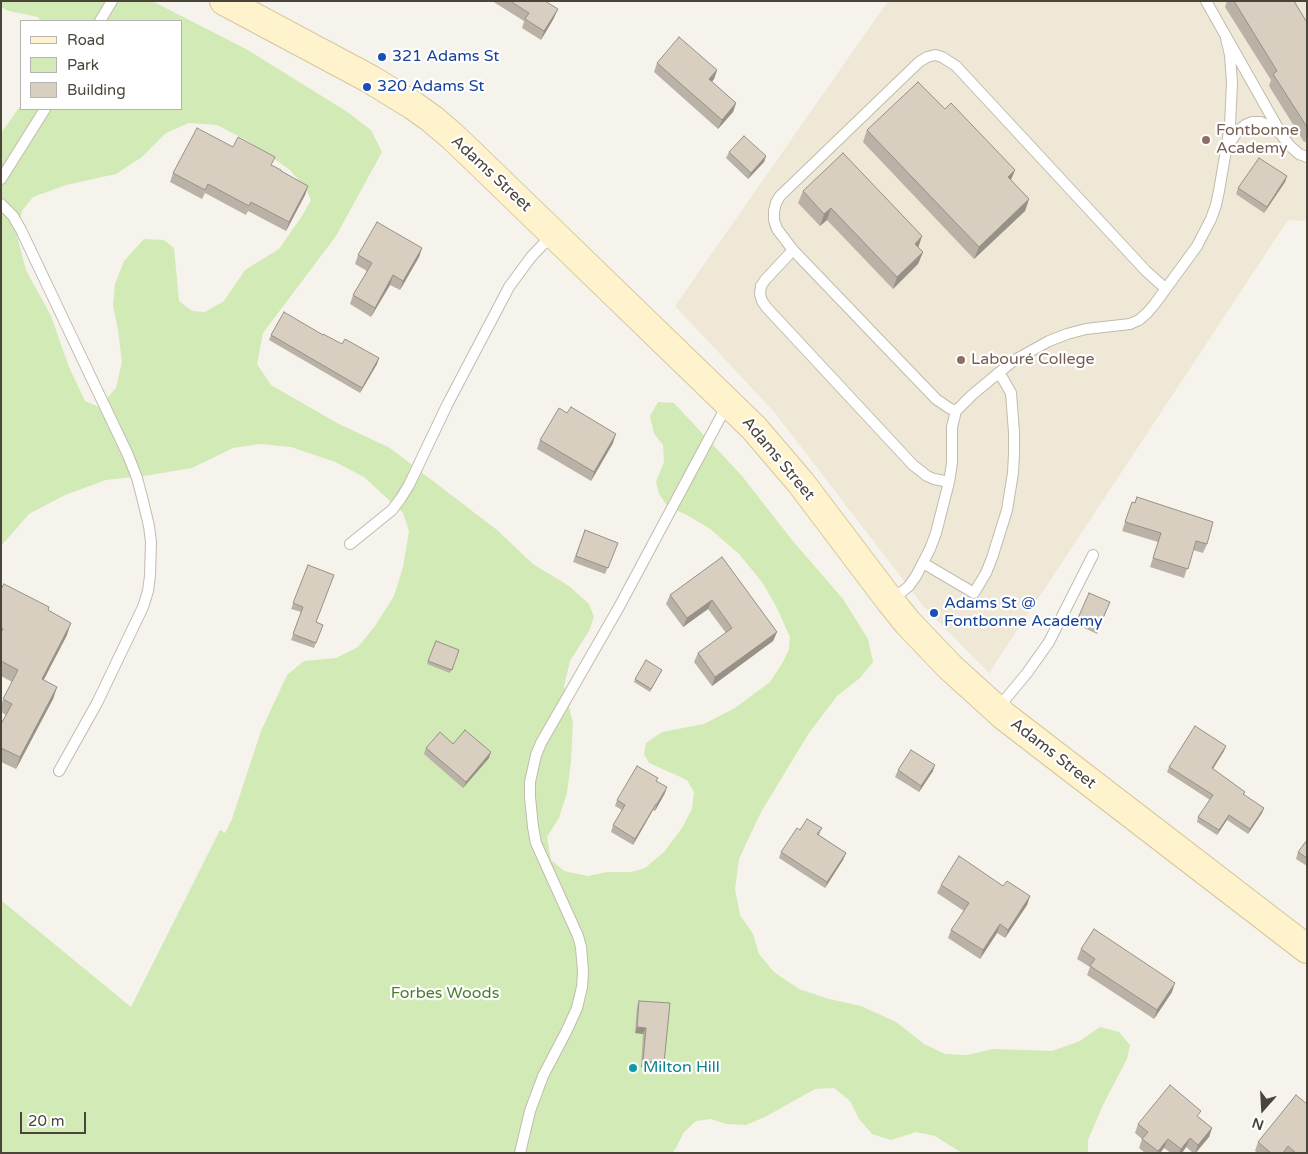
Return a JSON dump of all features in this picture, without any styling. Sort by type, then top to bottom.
[{"type":"main road","name":"Adams Street","points":[[224,1],[370,79],[432,119],[554,233],[754,428],[801,483],[908,624],[962,678],[1004,716],[1307,949]]},
{"type":"lane","points":[[101,20],[112,1]]},
{"type":"lane","points":[[1206,1],[1283,137],[1299,154],[1307,158]]},
{"type":"lane","points":[[891,602],[909,586],[916,576],[936,533],[949,482],[952,463],[952,428],[956,411],[998,373],[1048,341],[1086,329],[1125,325],[1140,320],[1197,246],[1211,219],[1219,190],[1230,125],[1232,83],[1230,54],[1226,38]]},
{"type":"lane","points":[[956,411],[943,405],[936,399],[793,250],[777,229],[774,220],[776,203],[780,196],[919,62],[927,57],[935,55],[942,57],[956,66],[1146,271],[1166,288]]},
{"type":"lane","points":[[1,179],[44,110]]},
{"type":"lane","points":[[1226,150],[1237,132],[1252,122],[1262,122],[1283,137]]},
{"type":"lane","points":[[1,204],[13,216],[21,230],[124,446],[137,478],[151,542],[148,591],[142,606],[97,703],[59,771]]},
{"type":"lane","points":[[350,544],[392,510],[401,498],[509,287],[531,257],[554,233]]},
{"type":"lane","points":[[793,250],[765,280],[760,294],[762,301],[913,465],[927,476],[949,482]]},
{"type":"lane","points":[[923,563],[974,593],[986,573],[992,558],[1007,510],[1014,454],[1010,393],[1003,378],[998,373]]},
{"type":"lane","points":[[520,1153],[530,1111],[542,1076],[568,1030],[577,1008],[583,972],[578,936],[536,842],[530,797],[530,782],[534,761],[541,743],[615,613],[729,402]]},
{"type":"lane","points":[[997,709],[1027,673],[1049,642],[1093,555]]},
{"type":"shaded area","name":"Labouré College","points":[[888,1],[1307,1],[1307,221],[1288,220],[989,673],[924,607],[775,413],[675,306]]},
{"type":"green space","name":"Forbes Woods","points":[[1,1],[152,1],[246,49],[346,111],[371,130],[382,152],[336,236],[263,333],[257,364],[271,385],[337,423],[390,448],[497,530],[533,564],[569,586],[589,604],[594,617],[589,631],[570,661],[564,686],[573,723],[567,793],[559,818],[547,837],[551,860],[564,871],[588,876],[607,872],[631,872],[645,868],[664,852],[682,828],[692,809],[694,792],[687,780],[649,763],[644,754],[646,743],[662,732],[704,724],[735,708],[770,682],[789,649],[790,637],[776,606],[762,582],[739,554],[709,528],[685,514],[668,507],[659,494],[656,482],[664,462],[663,445],[654,434],[650,416],[658,402],[674,403],[742,476],[792,540],[843,599],[868,639],[873,662],[860,678],[837,696],[809,733],[761,812],[739,859],[735,889],[740,915],[753,934],[759,954],[774,972],[799,989],[829,999],[861,1006],[896,1022],[924,1044],[945,1054],[967,1055],[993,1049],[1052,1051],[1080,1041],[1100,1027],[1119,1032],[1130,1045],[1127,1059],[1103,1105],[1088,1140],[1088,1153],[962,1153],[935,1136],[916,1132],[891,1140],[872,1134],[859,1119],[850,1101],[834,1088],[815,1089],[765,1117],[746,1125],[726,1124],[711,1119],[696,1121],[684,1132],[672,1153],[1,1153],[2,901],[131,1007],[220,830],[225,833],[232,819],[261,731],[287,675],[304,661],[336,658],[358,647],[375,626],[394,596],[403,567],[409,531],[403,513],[364,477],[335,462],[291,447],[260,444],[233,448],[192,468],[106,480],[65,495],[29,514],[1,546],[1,133],[20,106],[20,110],[182,110],[182,20],[40,20],[38,17],[9,11],[1,7]],"holes":[[[189,123],[217,125],[248,141],[290,170],[305,187],[311,200],[302,216],[279,249],[245,270],[224,301],[205,312],[192,311],[179,301],[174,248],[164,240],[144,239],[124,261],[115,284],[113,306],[122,362],[116,388],[99,407],[85,401],[69,367],[51,316],[26,270],[17,236],[22,211],[33,197],[66,185],[116,174],[142,157],[166,133]]]},
{"type":"building","points":[[510,1],[545,1],[558,9],[544,31],[525,19],[529,13]]},
{"type":"building","points":[[1234,1],[1294,1],[1307,20],[1307,127],[1273,74],[1277,71]]},
{"type":"building","points":[[679,37],[717,70],[709,79],[736,103],[722,120],[657,63]]},
{"type":"building","points":[[918,82],[945,109],[951,103],[1015,170],[1008,177],[1029,199],[979,247],[867,130]]},
{"type":"building","points":[[197,128],[233,147],[238,137],[275,157],[271,165],[308,186],[289,222],[251,202],[249,206],[208,184],[205,190],[173,173]]},
{"type":"building","points":[[744,136],[766,156],[751,173],[729,152]]},
{"type":"building","points":[[843,153],[922,236],[915,244],[923,252],[897,277],[831,208],[824,214],[803,191]]},
{"type":"building","points":[[1259,158],[1287,176],[1267,207],[1238,188]]},
{"type":"building","points":[[377,222],[422,248],[403,281],[393,275],[375,308],[353,295],[372,263],[358,255]]},
{"type":"building","points":[[284,312],[323,335],[342,344],[345,339],[379,358],[362,388],[271,335]]},
{"type":"building","points":[[571,407],[616,434],[594,472],[540,440],[559,408],[567,413]]},
{"type":"building","points":[[1137,497],[1213,522],[1207,544],[1196,541],[1188,569],[1153,558],[1161,533],[1125,522],[1132,502],[1135,503]]},
{"type":"building","points":[[585,530],[618,543],[608,568],[576,556]]},
{"type":"building","points":[[722,557],[777,632],[715,677],[698,653],[732,628],[712,600],[687,618],[670,595]]},
{"type":"building","points":[[308,565],[334,575],[316,622],[323,625],[316,643],[293,634],[303,607],[293,603]]},
{"type":"building","points":[[4,584],[49,607],[48,610],[71,623],[42,679],[57,687],[20,757],[1,748],[1,724],[12,704],[3,699],[18,670],[1,661],[1,632],[3,629],[1,628],[1,589]]},
{"type":"building","points":[[1089,593],[1110,602],[1099,627],[1078,618]]},
{"type":"building","points":[[436,641],[459,650],[452,670],[428,661]]},
{"type":"building","points":[[646,660],[662,670],[651,689],[635,679]]},
{"type":"building","points":[[1195,726],[1226,746],[1212,768],[1245,792],[1243,794],[1264,808],[1250,829],[1229,815],[1219,830],[1198,817],[1213,795],[1169,767]]},
{"type":"building","points":[[465,730],[491,752],[466,782],[426,748],[440,732],[453,744]]},
{"type":"building","points":[[911,750],[935,765],[921,786],[898,770]]},
{"type":"building","points":[[637,766],[658,778],[656,781],[667,787],[635,839],[613,825],[625,805],[617,800]]},
{"type":"building","points":[[807,819],[822,828],[817,834],[846,853],[827,882],[781,852],[797,828],[800,830]]},
{"type":"building","points":[[1307,840],[1307,858],[1298,852]]},
{"type":"building","points":[[959,856],[1003,886],[1007,881],[1030,896],[1008,930],[1000,924],[983,950],[951,930],[969,903],[941,885]]},
{"type":"building","points":[[1094,929],[1175,983],[1157,1010],[1090,966],[1095,959],[1081,949]]},
{"type":"building","points":[[639,1001],[670,1003],[664,1063],[643,1061],[646,1028],[637,1027]]},
{"type":"building","points":[[1170,1085],[1201,1111],[1197,1116],[1212,1128],[1198,1145],[1190,1138],[1181,1149],[1168,1139],[1158,1151],[1142,1139],[1148,1132],[1138,1124]]},
{"type":"building","points":[[1296,1095],[1307,1104],[1307,1153],[1296,1153],[1288,1146],[1283,1153],[1271,1153],[1258,1142]]},
{"type":"place","name":"321 Adams St","points":[[382,57]]},
{"type":"place","name":"320 Adams St","points":[[367,87]]},
{"type":"place","name":"Fontbonne Academy","points":[[1206,140]]},
{"type":"place","name":"Labouré College","points":[[961,360]]},
{"type":"place","name":"Adams St @ Fontbonne Academy","points":[[934,613]]},
{"type":"place","name":"Milton Hill","points":[[633,1068]]}]
